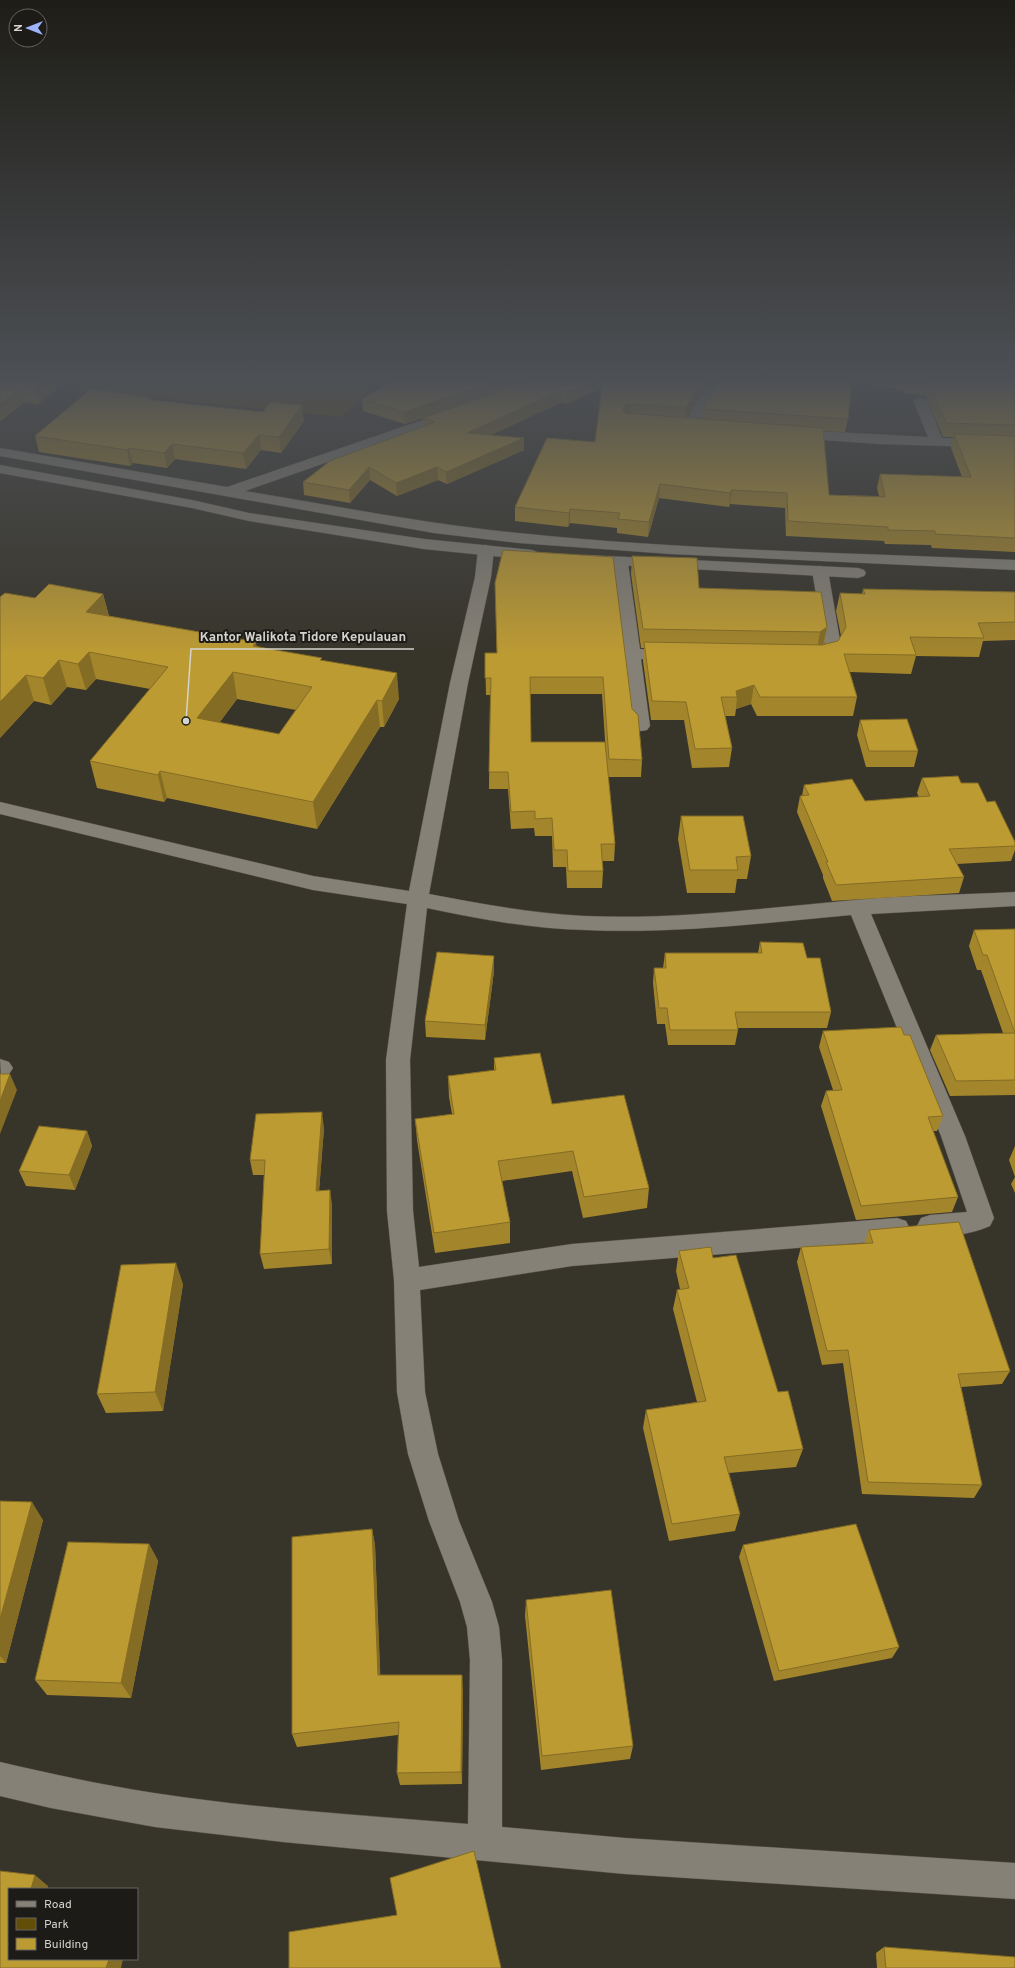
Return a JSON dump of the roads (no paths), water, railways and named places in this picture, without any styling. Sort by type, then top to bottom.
[{"type":"street","points":[[16,472],[192,504],[271,521],[424,544],[550,557]]},
{"type":"street","points":[[109,472],[427,527],[518,538],[671,549],[1015,564]]},
{"type":"street","points":[[192,504],[286,472]]},
{"type":"street","points":[[485,1843],[486,1660],[483,1627],[476,1602],[444,1521],[423,1454],[411,1392],[407,1280],[400,1211],[398,1060],[418,899],[459,684],[483,577],[486,550]]},
{"type":"street","points":[[573,559],[1015,579]]},
{"type":"street","points":[[620,562],[641,726]]},
{"type":"street","points":[[795,657],[818,658],[828,654],[833,646],[820,571]]},
{"type":"street","points":[[632,654],[686,655]]},
{"type":"street","points":[[0,808],[312,883],[418,899],[477,911],[584,923],[636,924],[716,920],[858,907],[1015,899]]},
{"type":"street","points":[[407,1280],[572,1254],[776,1240],[973,1222],[981,1218],[978,1205],[953,1136],[858,907]]},
{"type":"street","points":[[0,1779],[50,1791],[156,1810],[283,1825],[625,1856],[1015,1881]]},
{"type":"place","name":"Kantor Walikota Tidore Kepulauan","points":[[186,721]]}]
